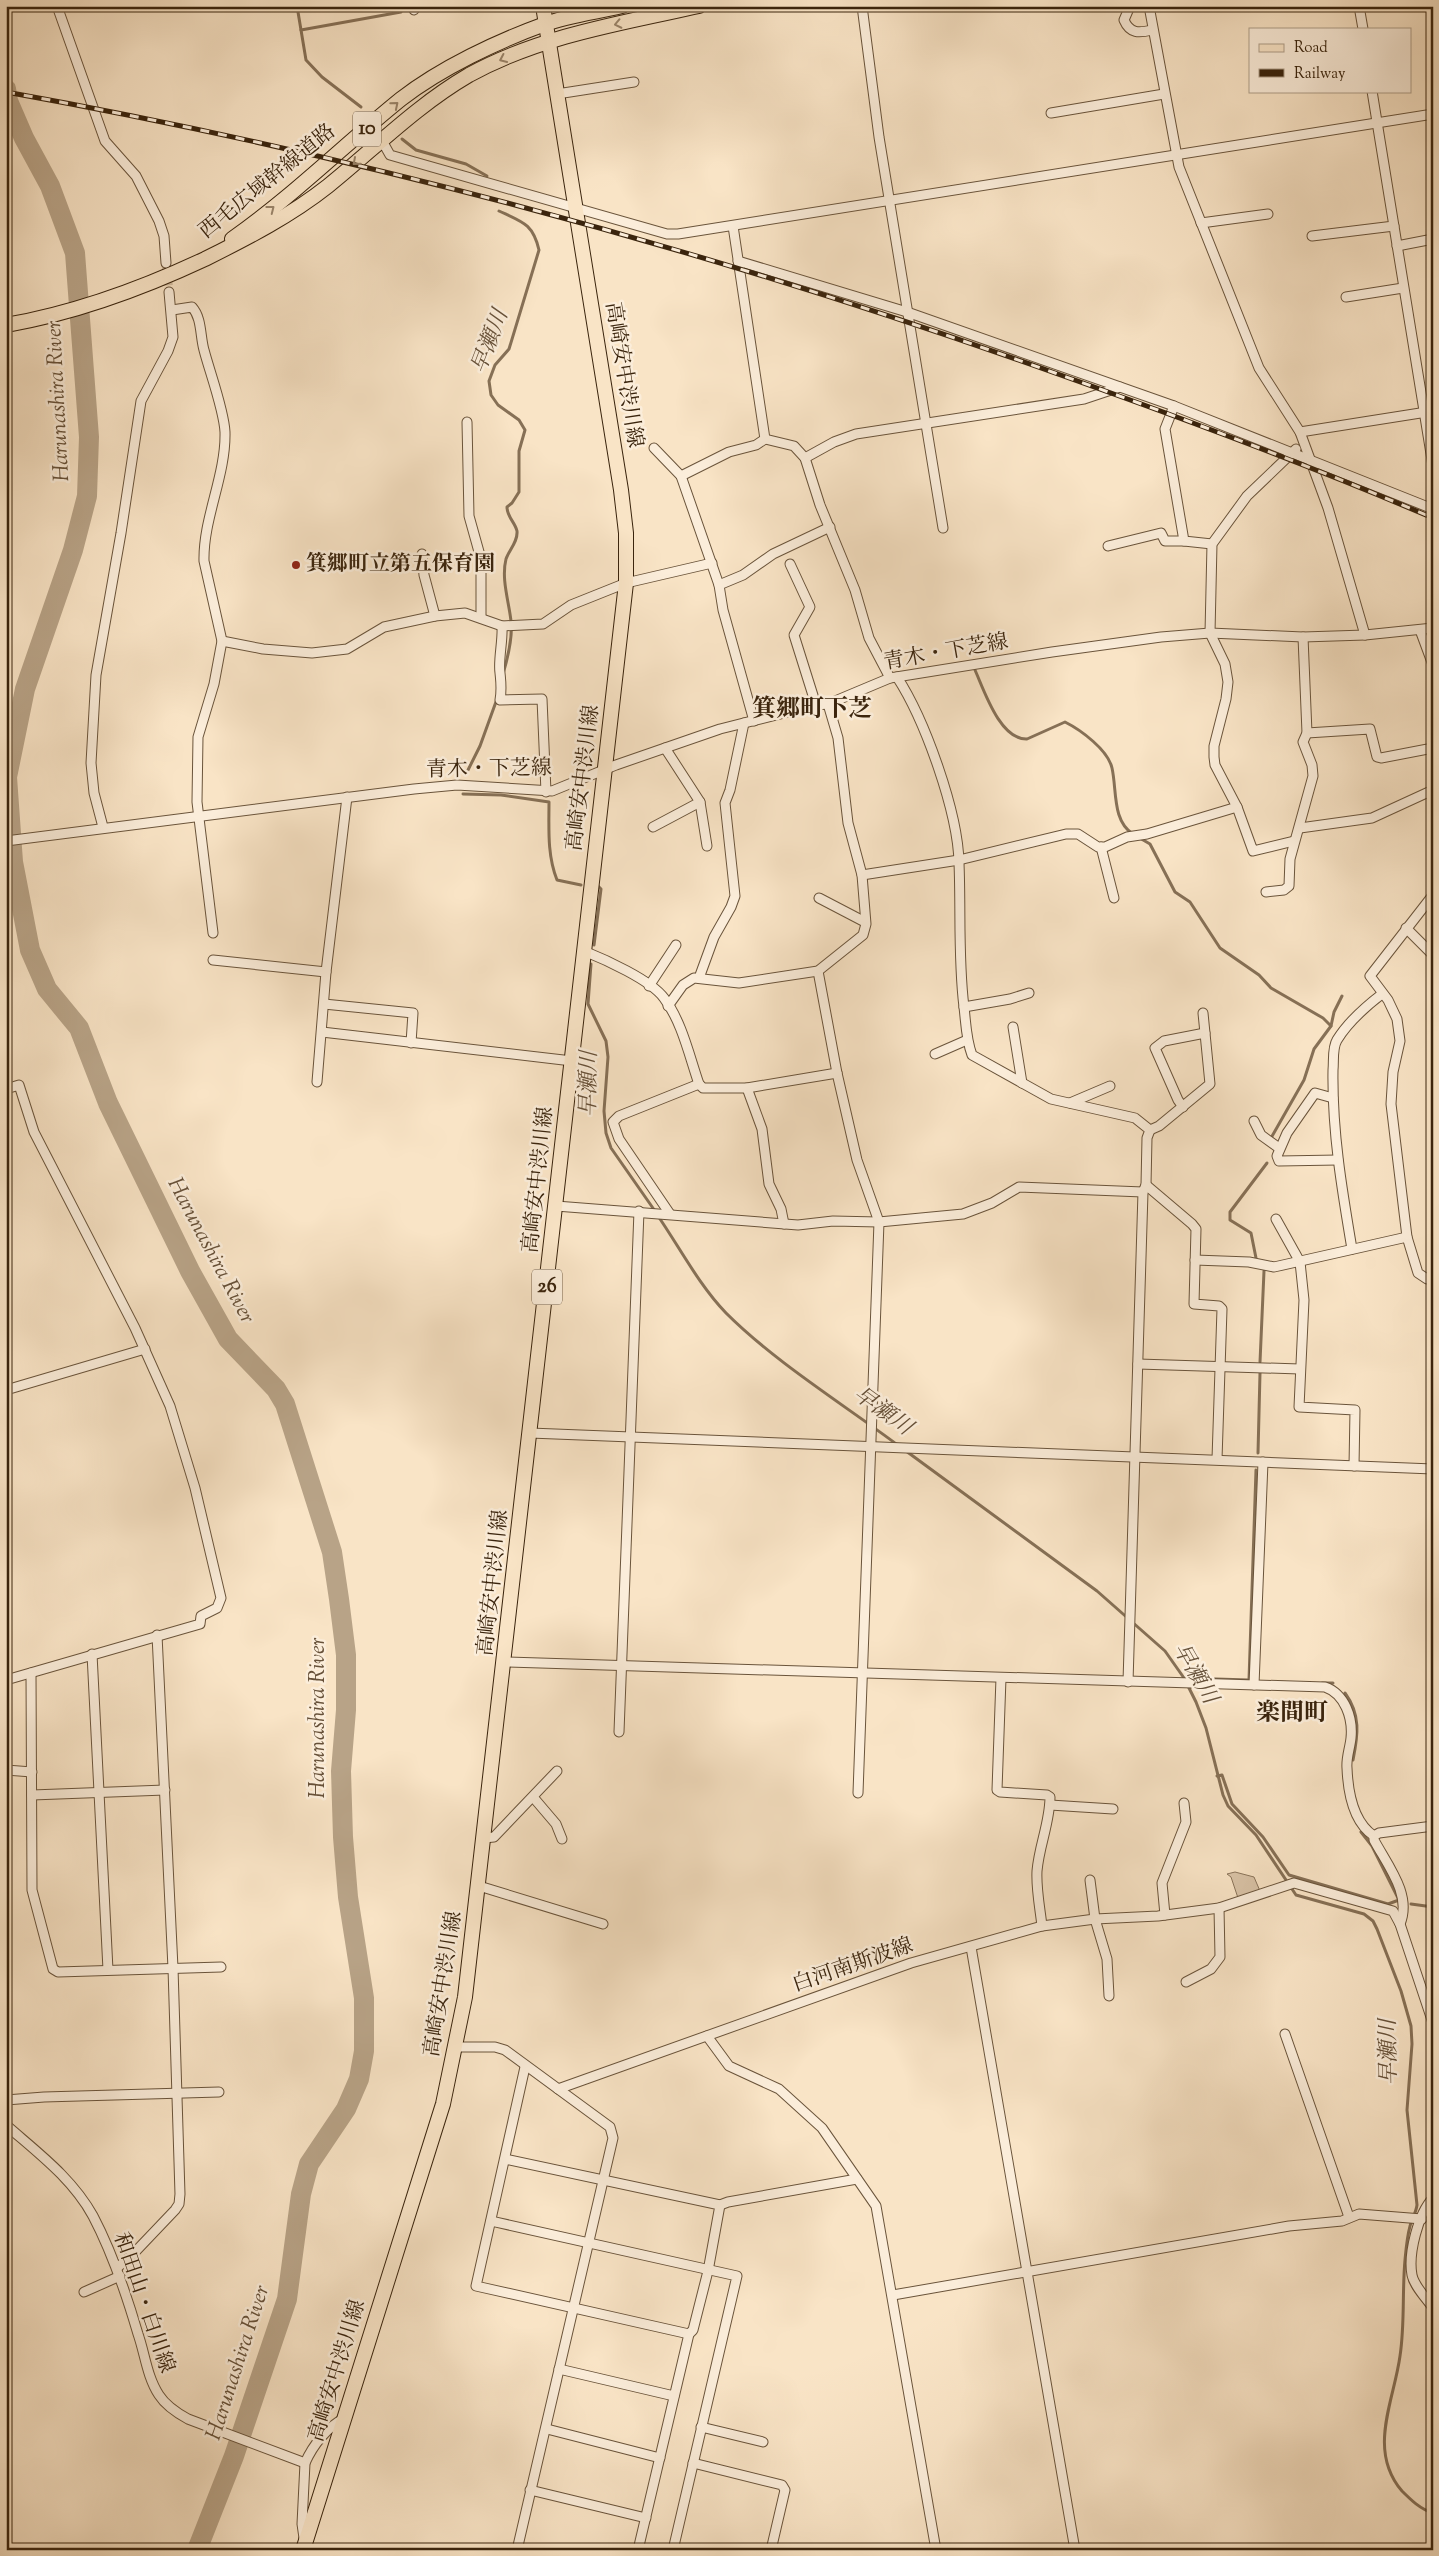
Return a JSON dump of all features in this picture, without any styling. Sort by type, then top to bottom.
[{"type":"main road","name":"高崎安中渋川線","points":[[304,2546],[420,2179],[456,2047],[465,1997],[505,1662],[626,583],[626,534],[621,490],[577,207],[543,6]]},
{"type":"main road","name":"西毛広域幹線道路","points":[[204,259],[301,186],[403,98],[445,71],[504,41],[545,24],[622,6]]},
{"type":"main road","name":"西毛広域幹線道路","points":[[6,325],[26,322],[137,290],[280,221],[329,185],[381,139],[425,104],[469,75],[522,51],[548,42],[699,6]]},
{"type":"street","points":[[57,6],[105,141],[136,176],[159,221],[164,236],[166,263]]},
{"type":"street","points":[[862,6],[879,137],[891,200],[907,312],[943,528]]},
{"type":"street","points":[[1130,6],[1124,20],[1128,28],[1132,31],[1152,30]]},
{"type":"street","points":[[1149,6],[1176,154],[1201,223],[1259,368],[1300,432],[1328,508],[1365,635]]},
{"type":"street","points":[[1359,6],[1362,28]]},
{"type":"street","points":[[557,94],[634,82]]},
{"type":"street","points":[[1372,92],[1422,407],[1429,412]]},
{"type":"street","points":[[1051,113],[1164,94]]},
{"type":"street","points":[[381,139],[390,155],[667,234],[690,233],[1433,114]]},
{"type":"street","points":[[1201,223],[1268,214]]},
{"type":"street","points":[[734,226],[765,440]]},
{"type":"street","points":[[1312,236],[1394,226]]},
{"type":"street","points":[[1397,246],[1433,239]]},
{"type":"street","points":[[738,261],[907,312],[1174,406],[1292,451],[1433,509]]},
{"type":"street","points":[[1346,297],[1404,288]]},
{"type":"street","points":[[103,827],[94,793],[91,763],[96,675],[121,534],[141,401],[168,351],[173,337],[169,292]]},
{"type":"street","points":[[172,310],[192,307],[197,312],[202,346],[225,432],[204,548],[204,561],[222,641],[214,684],[198,737],[198,815],[213,933]]},
{"type":"street","points":[[805,458],[834,442],[856,434],[1084,399],[1120,387]]},
{"type":"street","points":[[1174,406],[1164,429],[1184,541]]},
{"type":"street","points":[[1300,432],[1429,412]]},
{"type":"street","points":[[1429,412],[1433,466]]},
{"type":"street","points":[[467,422],[469,516],[481,559],[481,618]]},
{"type":"street","points":[[681,476],[729,452],[756,445],[765,440],[794,446],[805,458],[820,505],[855,590],[870,638],[894,678],[909,695],[946,791],[959,860],[960,955],[967,1040],[972,1055],[1050,1099],[1135,1118],[1150,1130]]},
{"type":"street","points":[[1294,841],[1253,851],[1237,808],[1215,765],[1214,746],[1228,682],[1225,664],[1210,632],[1212,544],[1247,496],[1292,451],[1304,445]]},
{"type":"street","points":[[654,448],[681,476],[719,585],[723,610],[754,721]]},
{"type":"street","points":[[719,585],[743,575],[773,554],[830,527]]},
{"type":"street","points":[[1108,546],[1160,532],[1165,541],[1212,544]]},
{"type":"street","points":[[422,554],[424,575],[434,616]]},
{"type":"street","points":[[222,641],[263,649],[312,653],[335,652],[347,649],[384,626],[434,616],[465,613],[508,626],[543,624],[571,605],[626,583],[712,563]]},
{"type":"street","points":[[790,564],[810,607],[794,634],[816,705]]},
{"type":"street","points":[[508,626],[503,642],[500,673],[503,682],[500,700],[542,700],[546,792]]},
{"type":"street","name":"青木・下芝線","points":[[6,841],[198,815],[457,785],[546,792],[665,748],[744,723],[816,705],[828,704],[894,678],[1052,652],[1210,632],[1303,637],[1365,635],[1433,628]]},
{"type":"street","points":[[1420,630],[1427,643],[1433,665]]},
{"type":"street","points":[[1266,892],[1284,890],[1289,886],[1290,859],[1313,776],[1312,765],[1303,742],[1307,733],[1303,637]]},
{"type":"street","points":[[668,1006],[683,985],[694,978],[739,983],[818,971],[863,935],[866,922],[862,875],[848,823],[838,738],[828,704]]},
{"type":"street","points":[[699,978],[714,936],[731,907],[735,896],[725,803],[730,790],[744,723]]},
{"type":"street","points":[[1307,733],[1370,729],[1374,751],[1377,757],[1381,758],[1433,748]]},
{"type":"street","points":[[665,748],[700,802],[707,846]]},
{"type":"street","points":[[1300,828],[1372,818],[1433,790]]},
{"type":"street","points":[[317,1082],[326,972],[346,797]]},
{"type":"street","points":[[653,827],[700,802]]},
{"type":"street","points":[[1101,847],[1127,837],[1147,834],[1237,808]]},
{"type":"street","points":[[862,875],[959,860],[1066,834],[1078,834],[1101,847],[1114,898]]},
{"type":"street","points":[[1433,895],[1370,976],[1388,1000],[1397,1019],[1400,1041],[1392,1081],[1391,1104],[1407,1237],[1418,1272],[1427,1279],[1433,1279]]},
{"type":"street","points":[[819,898],[866,922]]},
{"type":"street","points":[[1406,928],[1433,955]]},
{"type":"street","points":[[649,986],[676,945]]},
{"type":"street","points":[[584,951],[615,963],[663,996],[679,1026],[698,1084],[709,1090],[747,1088],[837,1072]]},
{"type":"street","points":[[214,960],[326,972]]},
{"type":"street","points":[[818,971],[837,1072],[858,1160],[879,1222],[858,1793]]},
{"type":"street","points":[[964,1007],[1010,999],[1029,993]]},
{"type":"street","points":[[1352,1249],[1338,1160],[1333,1098],[1336,1042],[1359,1012],[1382,994]]},
{"type":"street","points":[[324,1004],[413,1013],[411,1043]]},
{"type":"street","points":[[1128,1682],[1129,1607],[1137,1457],[1138,1364],[1147,1138],[1150,1130],[1183,1107],[1210,1084],[1202,1013]]},
{"type":"street","points":[[1013,1027],[1022,1083]]},
{"type":"street","points":[[322,1032],[572,1061]]},
{"type":"street","points":[[1183,1107],[1178,1100],[1155,1048],[1164,1041],[1205,1033]]},
{"type":"street","points":[[934,1054],[967,1040]]},
{"type":"street","points":[[668,1214],[619,1139],[613,1122],[619,1116],[698,1084]]},
{"type":"street","points":[[6,1089],[19,1085],[34,1132],[145,1349],[178,1426],[196,1488],[221,1598],[217,1608],[201,1616],[200,1624],[6,1680]]},
{"type":"street","points":[[1070,1103],[1110,1086]]},
{"type":"street","points":[[747,1088],[762,1129],[769,1184],[781,1209],[784,1224]]},
{"type":"street","points":[[1333,1098],[1315,1093],[1279,1148],[1277,1156],[1279,1161],[1338,1160]]},
{"type":"street","points":[[1254,1121],[1261,1135],[1279,1148]]},
{"type":"street","points":[[556,1206],[798,1225],[833,1221],[879,1222],[963,1214],[992,1203],[1019,1187],[1145,1189],[1196,1229],[1194,1304],[1219,1306],[1222,1309],[1218,1459]]},
{"type":"street","points":[[619,1732],[630,1438],[642,1212]]},
{"type":"street","points":[[1276,1219],[1300,1262],[1304,1300],[1299,1406],[1355,1410],[1354,1466]]},
{"type":"street","points":[[1195,1260],[1254,1262],[1274,1267],[1407,1237]]},
{"type":"street","points":[[6,1390],[145,1349]]},
{"type":"street","points":[[1138,1364],[1300,1369]]},
{"type":"street","points":[[530,1433],[630,1438],[872,1443],[890,1447],[911,1448],[1433,1469]]},
{"type":"street","points":[[1254,1685],[1264,1462]]},
{"type":"street","points":[[84,2292],[118,2272],[179,2204],[173,1968],[157,1635]]},
{"type":"street","points":[[92,1654],[108,1970]]},
{"type":"street","points":[[505,1662],[721,1667],[863,1674],[1325,1687],[1336,1693],[1340,1698],[1351,1722],[1347,1768],[1356,1819],[1365,1830],[1374,1836],[1374,1840],[1404,1899],[1404,1915],[1400,1924],[1433,2023]]},
{"type":"street","points":[[31,1673],[33,1900],[53,1969],[58,1972],[221,1967]]},
{"type":"street","points":[[1001,1678],[998,1790],[1000,1792],[1047,1795],[1050,1797],[1037,1869],[1037,1889],[1042,1926]]},
{"type":"street","points":[[6,1770],[32,1772]]},
{"type":"street","points":[[484,1838],[494,1837],[557,1772]]},
{"type":"street","points":[[32,1795],[165,1790]]},
{"type":"street","points":[[533,1797],[556,1824],[562,1839]]},
{"type":"street","points":[[1165,1915],[1162,1883],[1186,1822],[1184,1803]]},
{"type":"street","points":[[1050,1805],[1113,1810]]},
{"type":"street","points":[[1374,1836],[1379,1833],[1433,1826]]},
{"type":"street","points":[[1090,1880],[1095,1919],[1107,1959],[1109,1996]]},
{"type":"street","name":"白河南斯波線","points":[[558,2089],[911,1963],[1042,1926],[1095,1919],[1165,1915],[1219,1908],[1294,1883],[1388,1908],[1393,1911],[1400,1924]]},
{"type":"street","points":[[479,1886],[603,1924]]},
{"type":"street","points":[[1186,1982],[1211,1969],[1220,1957],[1219,1908]]},
{"type":"street","points":[[971,1947],[1075,2550]]},
{"type":"street","points":[[1285,2034],[1349,2217]]},
{"type":"street","points":[[706,2036],[729,2066],[779,2089],[822,2128],[876,2206],[936,2550]]},
{"type":"street","points":[[456,2047],[495,2047],[505,2050],[613,2131],[604,2181],[517,2550]]},
{"type":"street","points":[[524,2066],[476,2286],[689,2334]]},
{"type":"street","points":[[6,2100],[44,2097],[218,2092]]},
{"type":"street","name":"和田山・白川線","points":[[6,2125],[51,2163],[77,2190],[93,2216],[118,2272],[155,2389],[175,2412],[305,2463]]},
{"type":"street","points":[[505,2159],[720,2206],[728,2202],[857,2179]]},
{"type":"street","points":[[1433,2198],[1418,2225],[1413,2252],[1412,2276],[1433,2308]]},
{"type":"street","points":[[638,2550],[689,2334],[693,2330],[708,2270],[720,2206]]},
{"type":"street","points":[[893,2295],[1289,2226],[1342,2221],[1359,2214],[1420,2219]]},
{"type":"street","points":[[491,2221],[738,2276],[673,2550]]},
{"type":"street","points":[[559,2369],[674,2396]]},
{"type":"street","points":[[304,2546],[302,2524],[305,2463],[309,2454],[332,2424],[345,2418]]},
{"type":"street","points":[[701,2427],[763,2442]]},
{"type":"street","points":[[547,2429],[660,2458]]},
{"type":"street","points":[[693,2463],[782,2485],[785,2490],[771,2550]]},
{"type":"street","points":[[530,2490],[646,2518]]},
{"type":"shaded area","points":[[1235,1872],[1254,1877],[1260,1891],[1238,1898],[1231,1877],[1227,1874]]},
{"type":"waterway","name":"早瀬川","points":[[297,6],[306,60],[322,77],[361,107]]},
{"type":"waterway","points":[[301,30],[401,12]]},
{"type":"waterway","name":"Harunashira River","points":[[6,89],[8,101],[24,138],[50,186],[75,253],[89,437],[87,496],[73,550],[25,689],[7,777],[13,862],[30,950],[47,989],[79,1028],[108,1103],[190,1271],[228,1339],[276,1389],[285,1404],[332,1552],[346,1655],[346,1710],[341,1771],[343,1837],[348,1897],[364,1998],[364,2051],[359,2079],[346,2109],[309,2164],[301,2194],[287,2299],[234,2456],[197,2550]]},
{"type":"waterway","points":[[6,125],[24,138]]},
{"type":"waterway","name":"早瀬川","points":[[402,139],[416,150],[466,164],[487,176]]},
{"type":"waterway","name":"早瀬川","points":[[499,211],[526,225],[534,234],[539,250],[509,349],[495,365],[489,381],[491,395],[498,405],[519,420],[525,430],[519,451],[519,492],[507,507],[517,535],[506,559],[504,574],[511,634],[510,648],[503,674]]},
{"type":"waterway","points":[[975,670],[994,712],[1001,723],[1017,737],[1027,739],[1065,722],[1086,735],[1100,748],[1112,768],[1118,813],[1126,828],[1133,834]]},
{"type":"waterway","name":"早瀬川","points":[[466,774],[480,746],[497,699]]},
{"type":"waterway","name":"早瀬川","points":[[463,794],[501,795],[549,802],[550,851],[557,880],[581,885]]},
{"type":"waterway","points":[[1138,837],[1150,844],[1175,892],[1190,902],[1220,948],[1259,975],[1271,988],[1323,1018],[1331,1026]]},
{"type":"waterway","name":"早瀬川","points":[[594,945],[601,889],[598,886]]},
{"type":"waterway","name":"早瀬川","points":[[591,964],[588,1004],[606,1041],[608,1057],[604,1111],[606,1133],[611,1148],[655,1211]]},
{"type":"waterway","points":[[1271,1138],[1304,1080],[1314,1049],[1331,1026],[1334,1012],[1342,996]]},
{"type":"waterway","points":[[1256,1258],[1251,1233],[1230,1220],[1230,1212],[1267,1163]]},
{"type":"waterway","name":"早瀬川","points":[[658,1216],[698,1278],[726,1313],[788,1366],[899,1446]]},
{"type":"waterway","points":[[1260,1362],[1264,1271]]},
{"type":"waterway","points":[[1258,1453],[1260,1373]]},
{"type":"waterway","name":"早瀬川","points":[[906,1451],[1097,1591],[1165,1651],[1184,1678],[1196,1702],[1206,1728],[1223,1795],[1228,1806],[1256,1835],[1296,1895],[1364,1914],[1373,1921],[1377,1929],[1401,1991],[1411,2026],[1412,2044],[1407,2110],[1417,2205],[1407,2243],[1404,2272],[1402,2344],[1384,2442],[1386,2459],[1392,2475],[1402,2491],[1420,2507],[1433,2513]]},
{"type":"waterway","points":[[1184,1678],[1249,1680],[1256,1470]]},
{"type":"waterway","points":[[1322,1683],[1333,1683]]},
{"type":"waterway","points":[[1345,1693],[1354,1709],[1357,1725],[1353,1760]]},
{"type":"waterway","points":[[1217,1776],[1222,1775],[1232,1804],[1263,1837],[1289,1875],[1388,1904],[1399,1900],[1372,1846],[1361,1832]]},
{"type":"waterway","points":[[1411,1904],[1433,1907]]},
{"type":"tunnel","points":[[166,263],[169,292]]},
{"type":"railway","points":[[6,92],[140,117],[273,146],[405,177],[667,247],[797,287],[1055,373],[1245,442],[1433,518]]},
{"type":"place","name":"箕郷町立第五保育園","points":[[296,565]]},
{"type":"district","name":"箕郷町下芝","points":[[812,710]]},
{"type":"district","name":"楽間町","points":[[1292,1714]]}]
